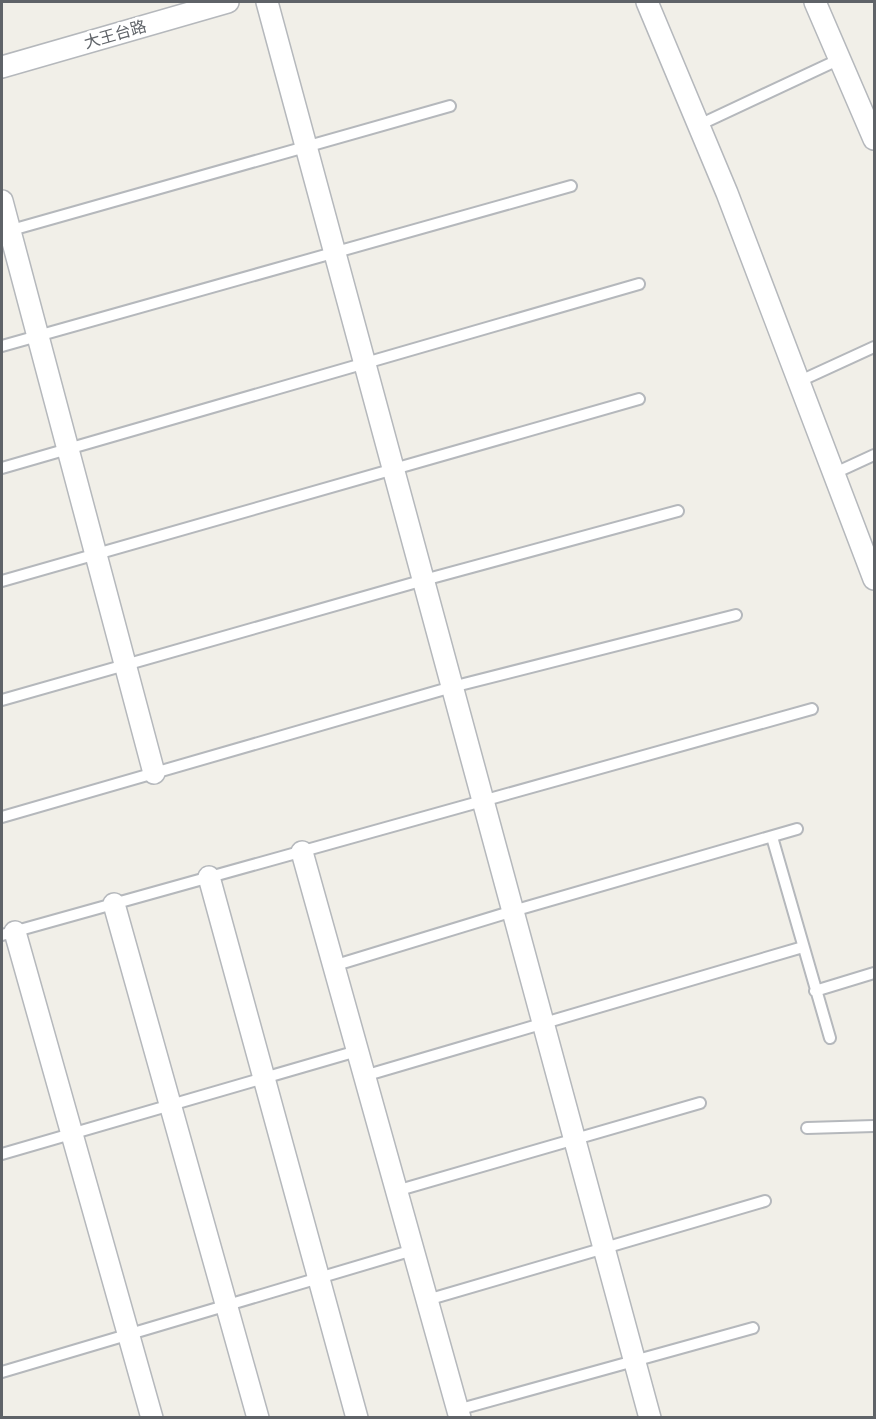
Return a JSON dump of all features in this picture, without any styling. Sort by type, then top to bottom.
[{"type":"street","name":"大王台路","points":[[2,67],[228,2]]},
{"type":"street","points":[[267,2],[650,1418]]},
{"type":"street","points":[[647,2],[727,193],[874,579]]},
{"type":"street","points":[[815,2],[874,139]]},
{"type":"street","points":[[2,201],[5,232],[36,336],[154,773]]},
{"type":"street","points":[[302,852],[458,1414]]},
{"type":"street","points":[[210,878],[357,1418]]},
{"type":"street","points":[[114,904],[258,1418]]},
{"type":"street","points":[[8,933],[72,1134],[152,1418]]},
{"type":"lane","points":[[699,125],[840,59]]},
{"type":"lane","points":[[5,232],[450,106]]},
{"type":"lane","points":[[2,346],[571,186]]},
{"type":"lane","points":[[2,468],[639,284]]},
{"type":"lane","points":[[800,381],[874,347]]},
{"type":"lane","points":[[2,581],[639,399]]},
{"type":"lane","points":[[835,473],[874,455]]},
{"type":"lane","points":[[2,700],[424,580],[678,511]]},
{"type":"lane","points":[[2,817],[452,687],[735,615]]},
{"type":"lane","points":[[8,933],[812,709]]},
{"type":"lane","points":[[333,966],[513,911],[797,830]]},
{"type":"lane","points":[[772,837],[830,1038]]},
{"type":"lane","points":[[364,1076],[804,947]]},
{"type":"lane","points":[[815,991],[874,974]]},
{"type":"lane","points":[[2,1154],[357,1051]]},
{"type":"lane","points":[[396,1191],[700,1103]]},
{"type":"lane","points":[[807,1128],[874,1126]]},
{"type":"lane","points":[[427,1300],[765,1201]]},
{"type":"lane","points":[[2,1372],[413,1250]]},
{"type":"lane","points":[[458,1414],[753,1328]]}]
